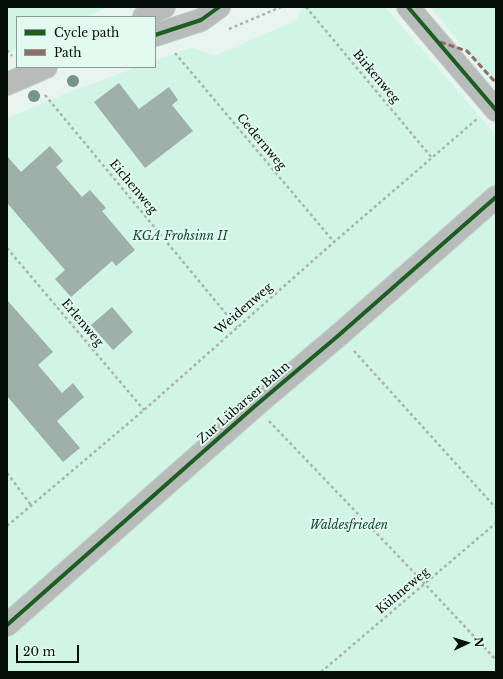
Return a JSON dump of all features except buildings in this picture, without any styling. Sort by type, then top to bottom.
[{"type":"street","points":[[146,16],[164,7]]},
{"type":"street","points":[[156,35],[200,20],[219,7]]},
{"type":"street","points":[[414,9],[494,108]]},
{"type":"street","points":[[7,84],[44,68]]},
{"type":"street","name":"Zur Lübarser Bahn","points":[[7,625],[255,406],[339,335],[496,197]]},
{"type":"path","points":[[7,50],[12,56]]},
{"type":"path","points":[[339,335],[496,508]]},
{"type":"path","points":[[255,406],[496,660]]},
{"type":"path","points":[[7,473],[31,505]]},
{"type":"green space","points":[[7,7],[108,7],[88,16],[16,16],[16,49],[7,53]]},
{"type":"green space","name":"KGA Frohsinn II","points":[[302,7],[385,7],[496,135],[496,191],[7,611],[7,118],[72,91],[134,68],[156,68],[156,61],[192,47],[214,56],[297,20]]},
{"type":"green space","points":[[496,7],[496,86],[431,8]]},
{"type":"green space","name":"Waldesfrieden","points":[[496,208],[496,672],[7,672],[7,620]]},
{"type":"marked path","points":[[440,42],[467,51],[496,83]]},
{"type":"cycle path","points":[[156,35],[201,20],[219,7]]},
{"type":"cycle path","points":[[408,7],[496,110]]},
{"type":"cycle path","points":[[7,625],[255,406],[339,335],[496,197]]}]
